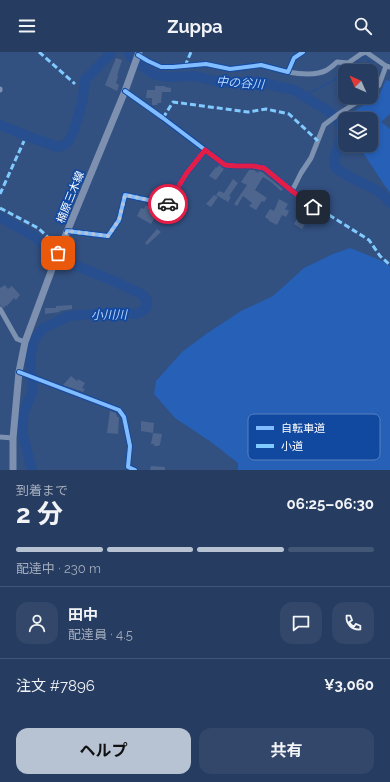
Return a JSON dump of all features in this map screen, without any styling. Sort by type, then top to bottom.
[{"type":"main road","name":"楠原三木線","points":[[13,470],[13,438],[23,373],[25,342],[55,261],[125,91],[139,53]]},
{"type":"street","points":[[288,72],[294,58],[302,52]]},
{"type":"street","points":[[139,53],[148,61],[161,67],[206,64],[230,69],[261,65],[288,72],[318,74],[327,70],[337,62],[348,62],[366,52],[387,67],[378,86]]},
{"type":"street","points":[[125,91],[225,165],[264,168],[313,207]]},
{"type":"street","points":[[292,191],[301,173],[312,158],[324,125],[355,104]]},
{"type":"street","points":[[67,231],[108,236],[119,220],[125,195],[153,201],[166,208],[186,174],[205,150]]},
{"type":"street","points":[[0,309],[17,339],[25,342]]},
{"type":"street","points":[[23,373],[119,410],[124,417],[130,446],[128,467],[134,470]]},
{"type":"street","points":[[0,437],[13,438]]},
{"type":"shaded area","points":[[386,80],[390,81],[390,114],[381,122],[390,129],[390,192],[363,152],[378,152],[378,112],[353,112],[365,104],[378,104],[379,95]]},
{"type":"shaded area","points":[[350,248],[380,260],[390,266],[390,470],[238,470],[238,463],[211,442],[175,418],[154,394],[156,381],[182,352],[206,334],[241,311],[273,296],[304,268],[333,254]]},
{"type":"building","points":[[116,58],[122,60],[117,76],[116,83],[119,85],[117,91],[105,85]]},
{"type":"building","points":[[155,86],[165,86],[171,88],[171,92],[162,92],[161,103],[152,105],[152,98],[146,98],[147,90],[155,90]]},
{"type":"building","points":[[219,165],[224,169],[216,180],[209,176]]},
{"type":"building","points":[[249,170],[254,170],[258,173],[259,171],[262,172],[283,189],[281,191],[263,177],[255,190],[267,198],[264,202],[262,201],[256,210],[249,206],[252,203],[243,196],[237,206],[234,204],[247,185],[241,182]]},
{"type":"building","points":[[233,179],[238,183],[229,196],[231,197],[228,202],[216,195],[219,191],[224,193]]},
{"type":"building","points":[[214,195],[218,197],[211,207],[206,204]]},
{"type":"building","points":[[279,199],[288,204],[285,209],[289,211],[286,217],[282,215],[277,225],[265,217],[270,209],[274,211]]},
{"type":"building","points":[[146,205],[157,211],[151,224],[137,216],[141,208],[144,209]]},
{"type":"building","points":[[299,209],[303,209],[311,213],[302,229],[294,224],[299,215],[296,214]]},
{"type":"building","points":[[157,229],[161,232],[147,245],[145,243]]},
{"type":"building","points":[[5,285],[8,289],[12,286],[20,295],[16,300],[14,298],[4,308],[0,305],[0,288]]},
{"type":"building","points":[[72,305],[72,309],[60,311],[59,309],[60,312],[45,314],[45,308],[56,308],[56,306]]},
{"type":"building","points":[[71,376],[77,381],[78,379],[85,383],[82,388],[85,389],[83,392],[63,385]]},
{"type":"building","points":[[110,411],[116,413],[117,417],[119,417],[118,434],[107,433]]},
{"type":"building","points":[[141,421],[154,423],[153,433],[141,431]]},
{"type":"building","points":[[153,433],[162,434],[159,446],[154,446],[154,444],[151,444]]},
{"type":"building","points":[[151,466],[165,467],[165,470],[150,470]]},
{"type":"waterway","name":"小川川","points":[[0,125],[58,147],[66,144],[74,130],[82,103],[85,80],[112,52]]},
{"type":"waterway","name":"中の谷川","points":[[128,52],[133,58]]},
{"type":"waterway","points":[[355,64],[365,57],[372,64]]},
{"type":"waterway","name":"中の谷川","points":[[140,65],[153,74],[166,77],[194,76],[221,83],[258,82],[294,90],[333,114],[340,124],[343,134],[335,156],[334,163],[337,169],[379,192],[390,203]]},
{"type":"waterway","points":[[378,70],[382,72]]},
{"type":"waterway","points":[[304,96],[338,77]]},
{"type":"waterway","name":"小川川","points":[[0,217],[35,237],[67,262],[143,295],[147,301],[146,308],[136,314],[106,313],[69,316],[42,329],[33,342],[30,363],[33,391],[24,411],[22,431],[32,470]]},
{"type":"marked path","points":[[39,52],[75,84]]},
{"type":"marked path","points":[[185,66],[191,52]]},
{"type":"marked path","points":[[163,118],[173,102],[248,112],[266,109],[289,114],[318,141]]},
{"type":"marked path","points":[[0,194],[24,141]]},
{"type":"marked path","points":[[313,207],[329,215],[369,240],[380,256],[390,265]]},
{"type":"marked path","points":[[0,208],[38,228],[51,240],[61,246]]},
{"type":"cycle path","points":[[138,55],[161,67],[206,64],[230,69],[261,65],[288,72],[294,58],[303,52]]},
{"type":"cycle path","points":[[125,91],[225,165],[264,168],[313,207]]},
{"type":"cycle path","points":[[67,231],[108,236],[119,220],[125,195],[153,201],[166,208],[186,174],[205,150]]},
{"type":"cycle path","points":[[19,372],[119,410],[124,417],[130,446],[128,467],[135,470]]},
{"type":"way so far","points":[[58,253],[67,231],[108,236],[119,220],[125,195],[153,201],[166,208],[168,204]]},
{"type":"route","points":[[168,204],[186,174],[205,150],[225,165],[264,168],[313,207]]}]
